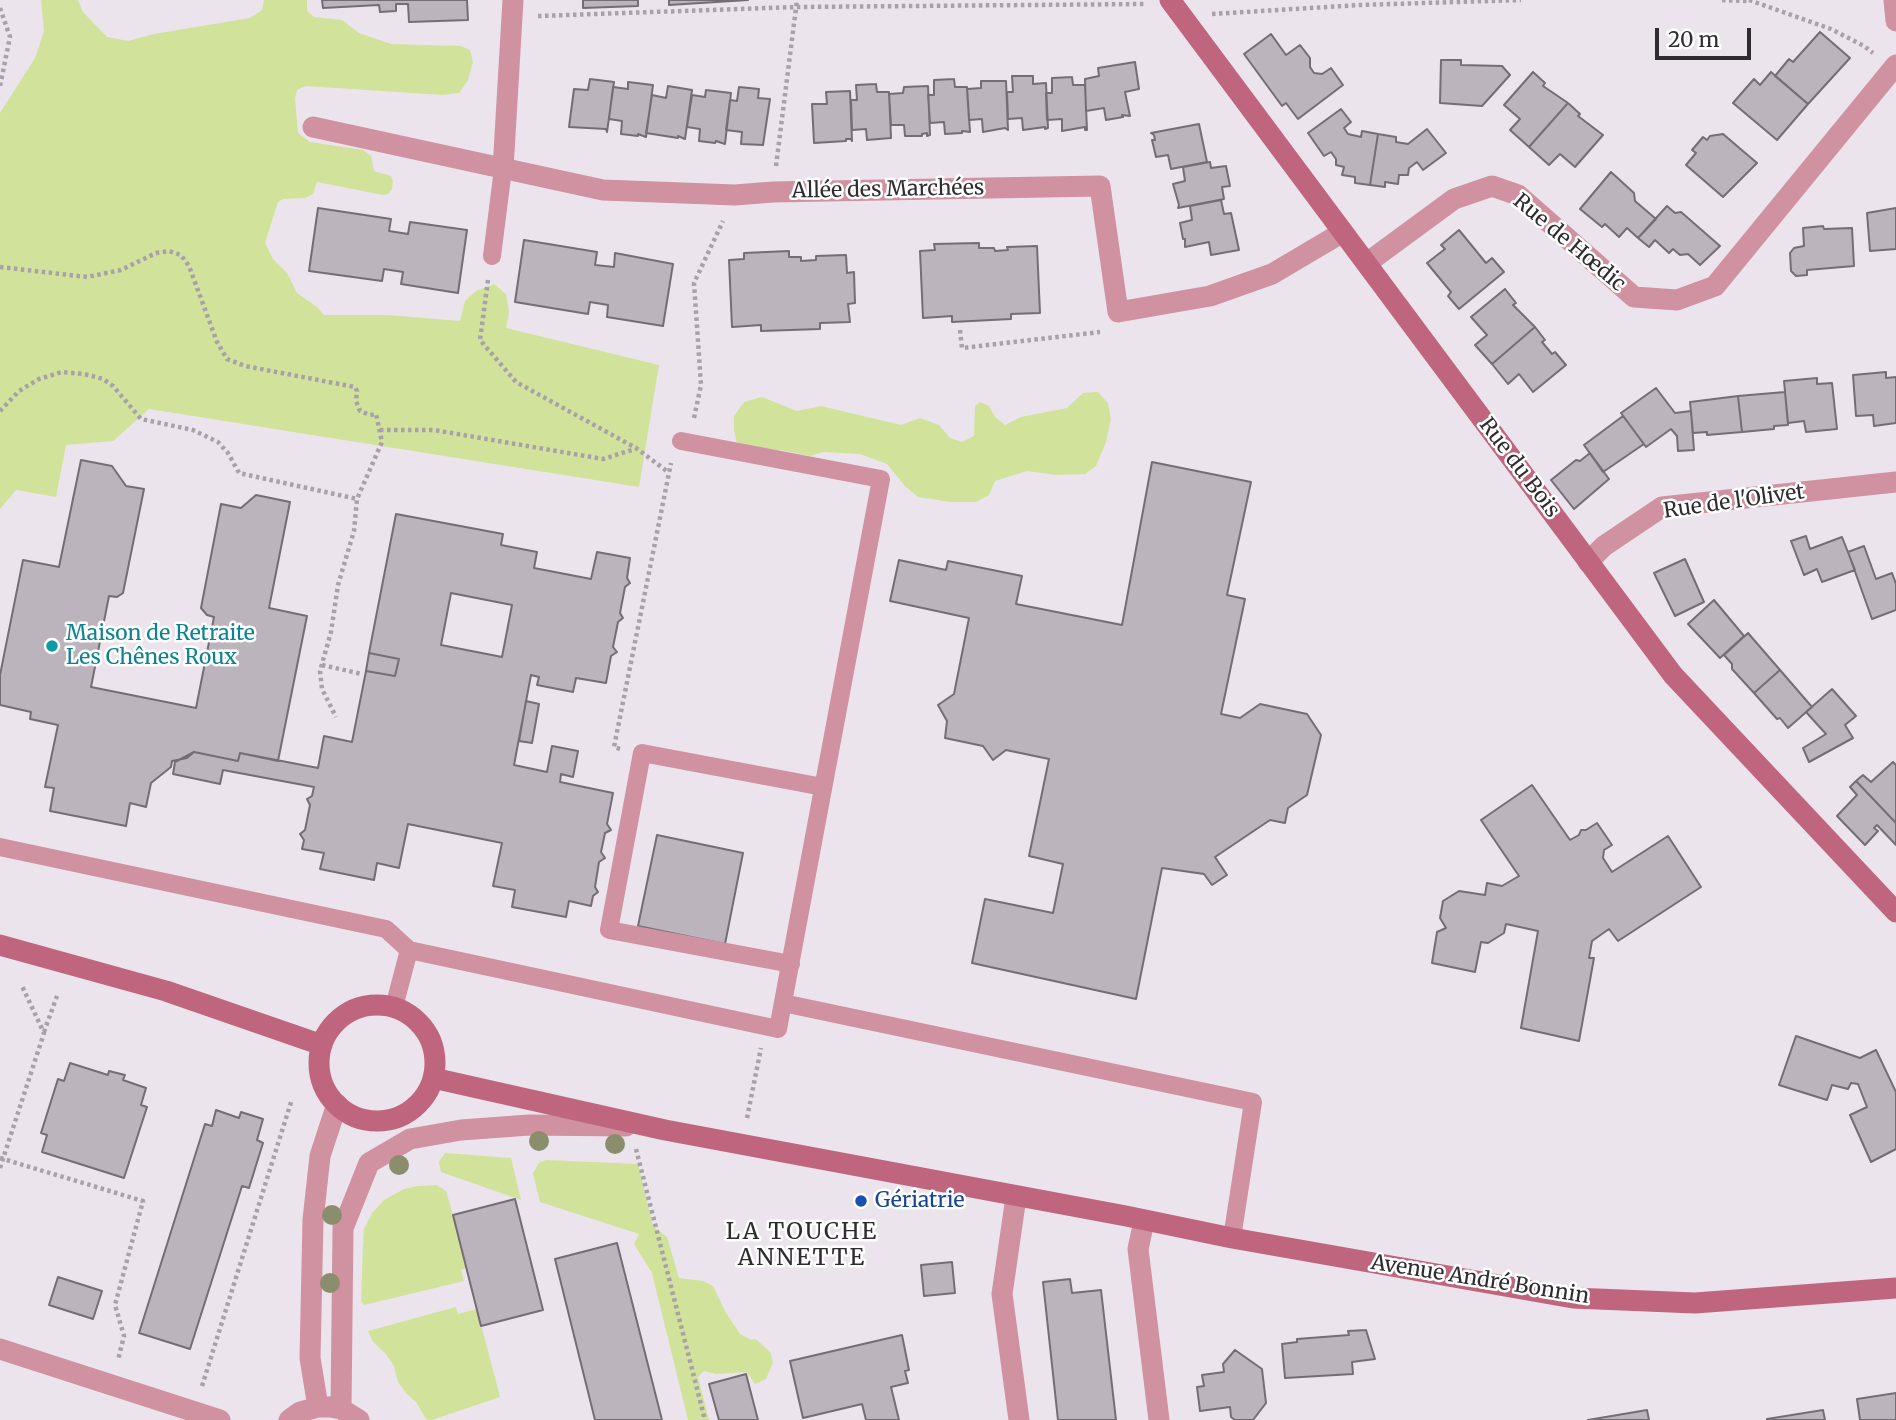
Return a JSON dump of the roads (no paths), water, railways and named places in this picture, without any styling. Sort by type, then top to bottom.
[{"type":"street","name":"Rue du Bois","points":[[1170,0],[1673,675],[1894,907]]},
{"type":"street","points":[[1894,0],[1896,21]]},
{"type":"street","points":[[503,169],[513,8]]},
{"type":"street","name":"Rue de Hœdic","points":[[1367,263],[1454,199],[1492,186],[1518,195],[1634,297],[1677,300],[1715,286],[1895,71]]},
{"type":"street","name":"Allée des Marchées","points":[[313,127],[603,190],[735,195],[1100,186],[1118,312],[1210,296],[1272,274],[1343,232]]},
{"type":"street","name":"Rue de l'Olivet","points":[[1588,562],[1604,546],[1662,508],[1896,482]]},
{"type":"street","points":[[0,945],[166,991],[322,1045]]},
{"type":"street","points":[[364,1006],[394,1007],[423,1026],[432,1041],[435,1058],[433,1078],[425,1096],[411,1110],[393,1119],[362,1119],[349,1113],[328,1094],[319,1068],[322,1045],[337,1020],[350,1012],[364,1006]]},
{"type":"street","name":"Avenue André Bonnin","points":[[433,1078],[635,1124],[1315,1254],[1573,1298],[1695,1303],[1896,1288]]},
{"type":"street","points":[[318,1407],[310,1358],[313,1220],[320,1156],[337,1104]]},
{"type":"street","points":[[289,1420],[300,1412],[318,1407],[350,1415],[343,1228],[369,1163],[410,1139],[461,1130],[529,1125],[635,1124]]},
{"type":"street","points":[[1016,1196],[1002,1294],[1018,1420]]},
{"type":"street","points":[[1144,1221],[1138,1250],[1159,1420]]},
{"type":"street","points":[[0,1349],[220,1420]]},
{"type":"lane","points":[[492,256],[503,169]]},
{"type":"lane","points":[[0,847],[386,929],[409,950],[778,1030],[881,479],[681,441]]},
{"type":"lane","points":[[790,964],[609,930],[642,753],[823,787]]},
{"type":"lane","points":[[394,1007],[409,950]]},
{"type":"lane","points":[[783,1003],[1253,1102],[1232,1238]]},
{"type":"place","name":"Maison de Retraite Les Chênes Roux","points":[[52,646]]},
{"type":"place","name":"Gériatrie","points":[[861,1201]]},
{"type":"district","name":"LA TOUCHE ANNETTE","points":[[802,1245]]}]
